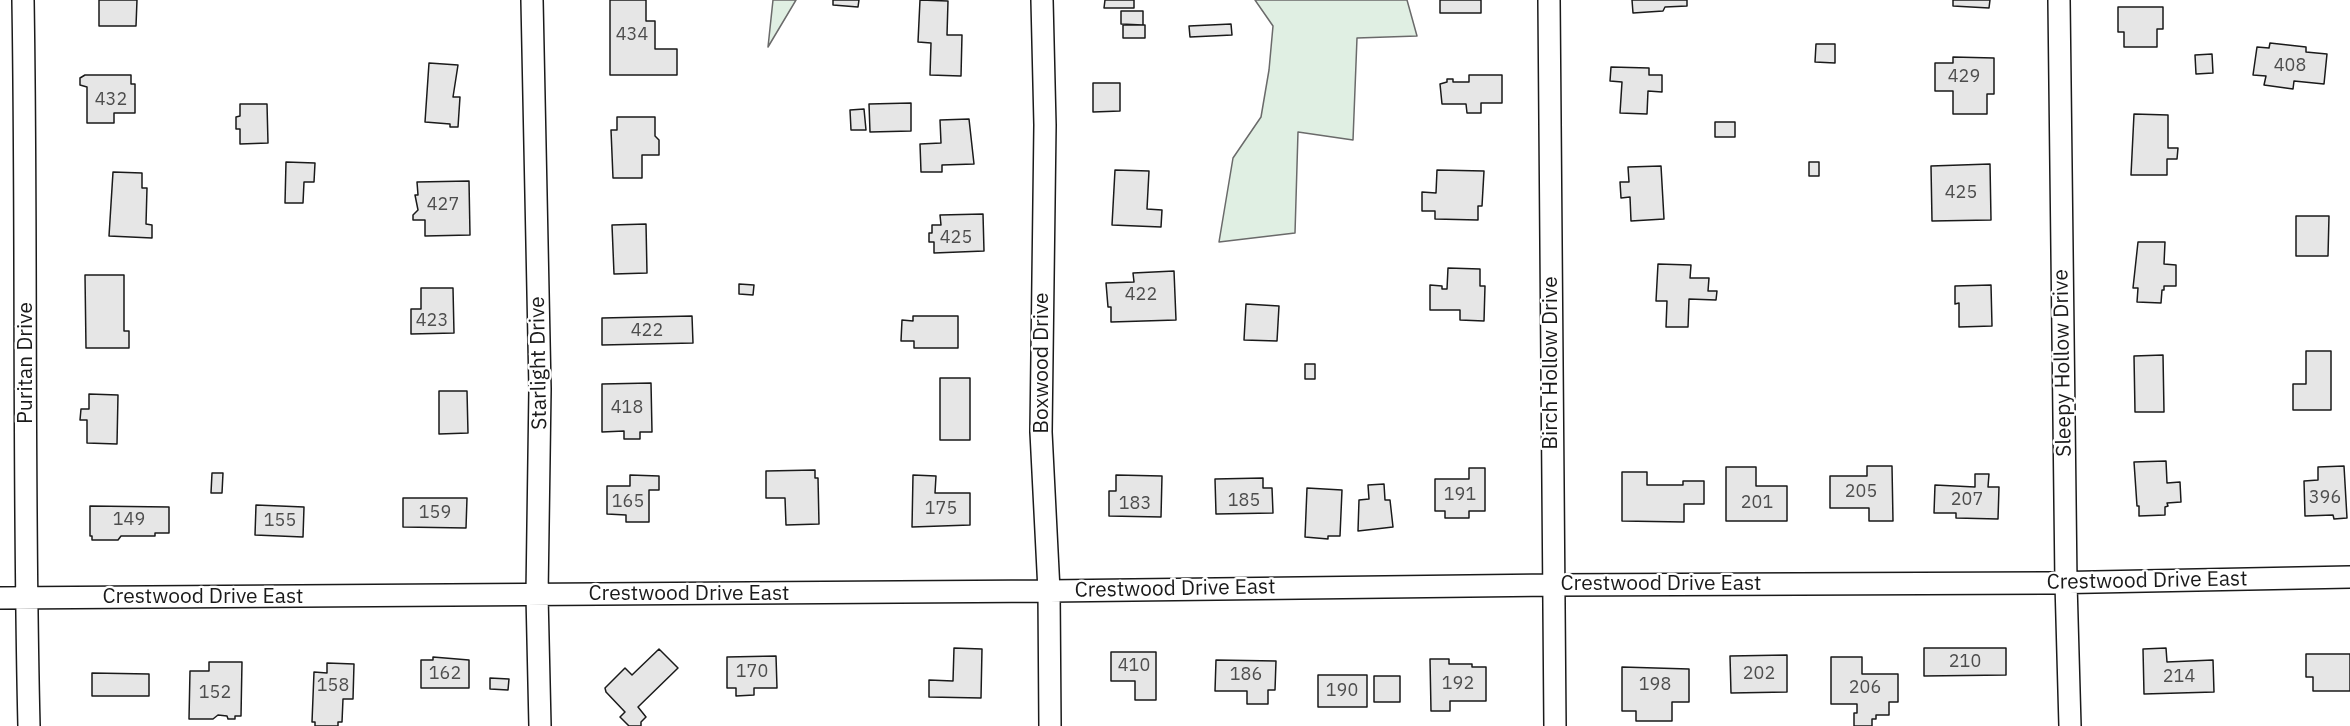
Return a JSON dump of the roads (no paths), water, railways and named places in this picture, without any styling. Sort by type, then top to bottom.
[{"type":"street","name":"Puritan Drive","points":[[23,0],[26,208],[26,598],[29,726]]},
{"type":"street","name":"Starlight Drive","points":[[532,0],[540,389],[537,595],[540,726]]},
{"type":"street","name":"Boxwood Drive","points":[[1042,0],[1045,125],[1041,432],[1049,591],[1050,726]]},
{"type":"street","name":"Birch Hollow Drive","points":[[1549,0],[1555,726]]},
{"type":"street","name":"Sleepy Hollow Drive","points":[[2059,0],[2066,583],[2070,726]]},
{"type":"street","name":"Crestwood Drive East","points":[[0,598],[2066,583],[2350,578]]}]
